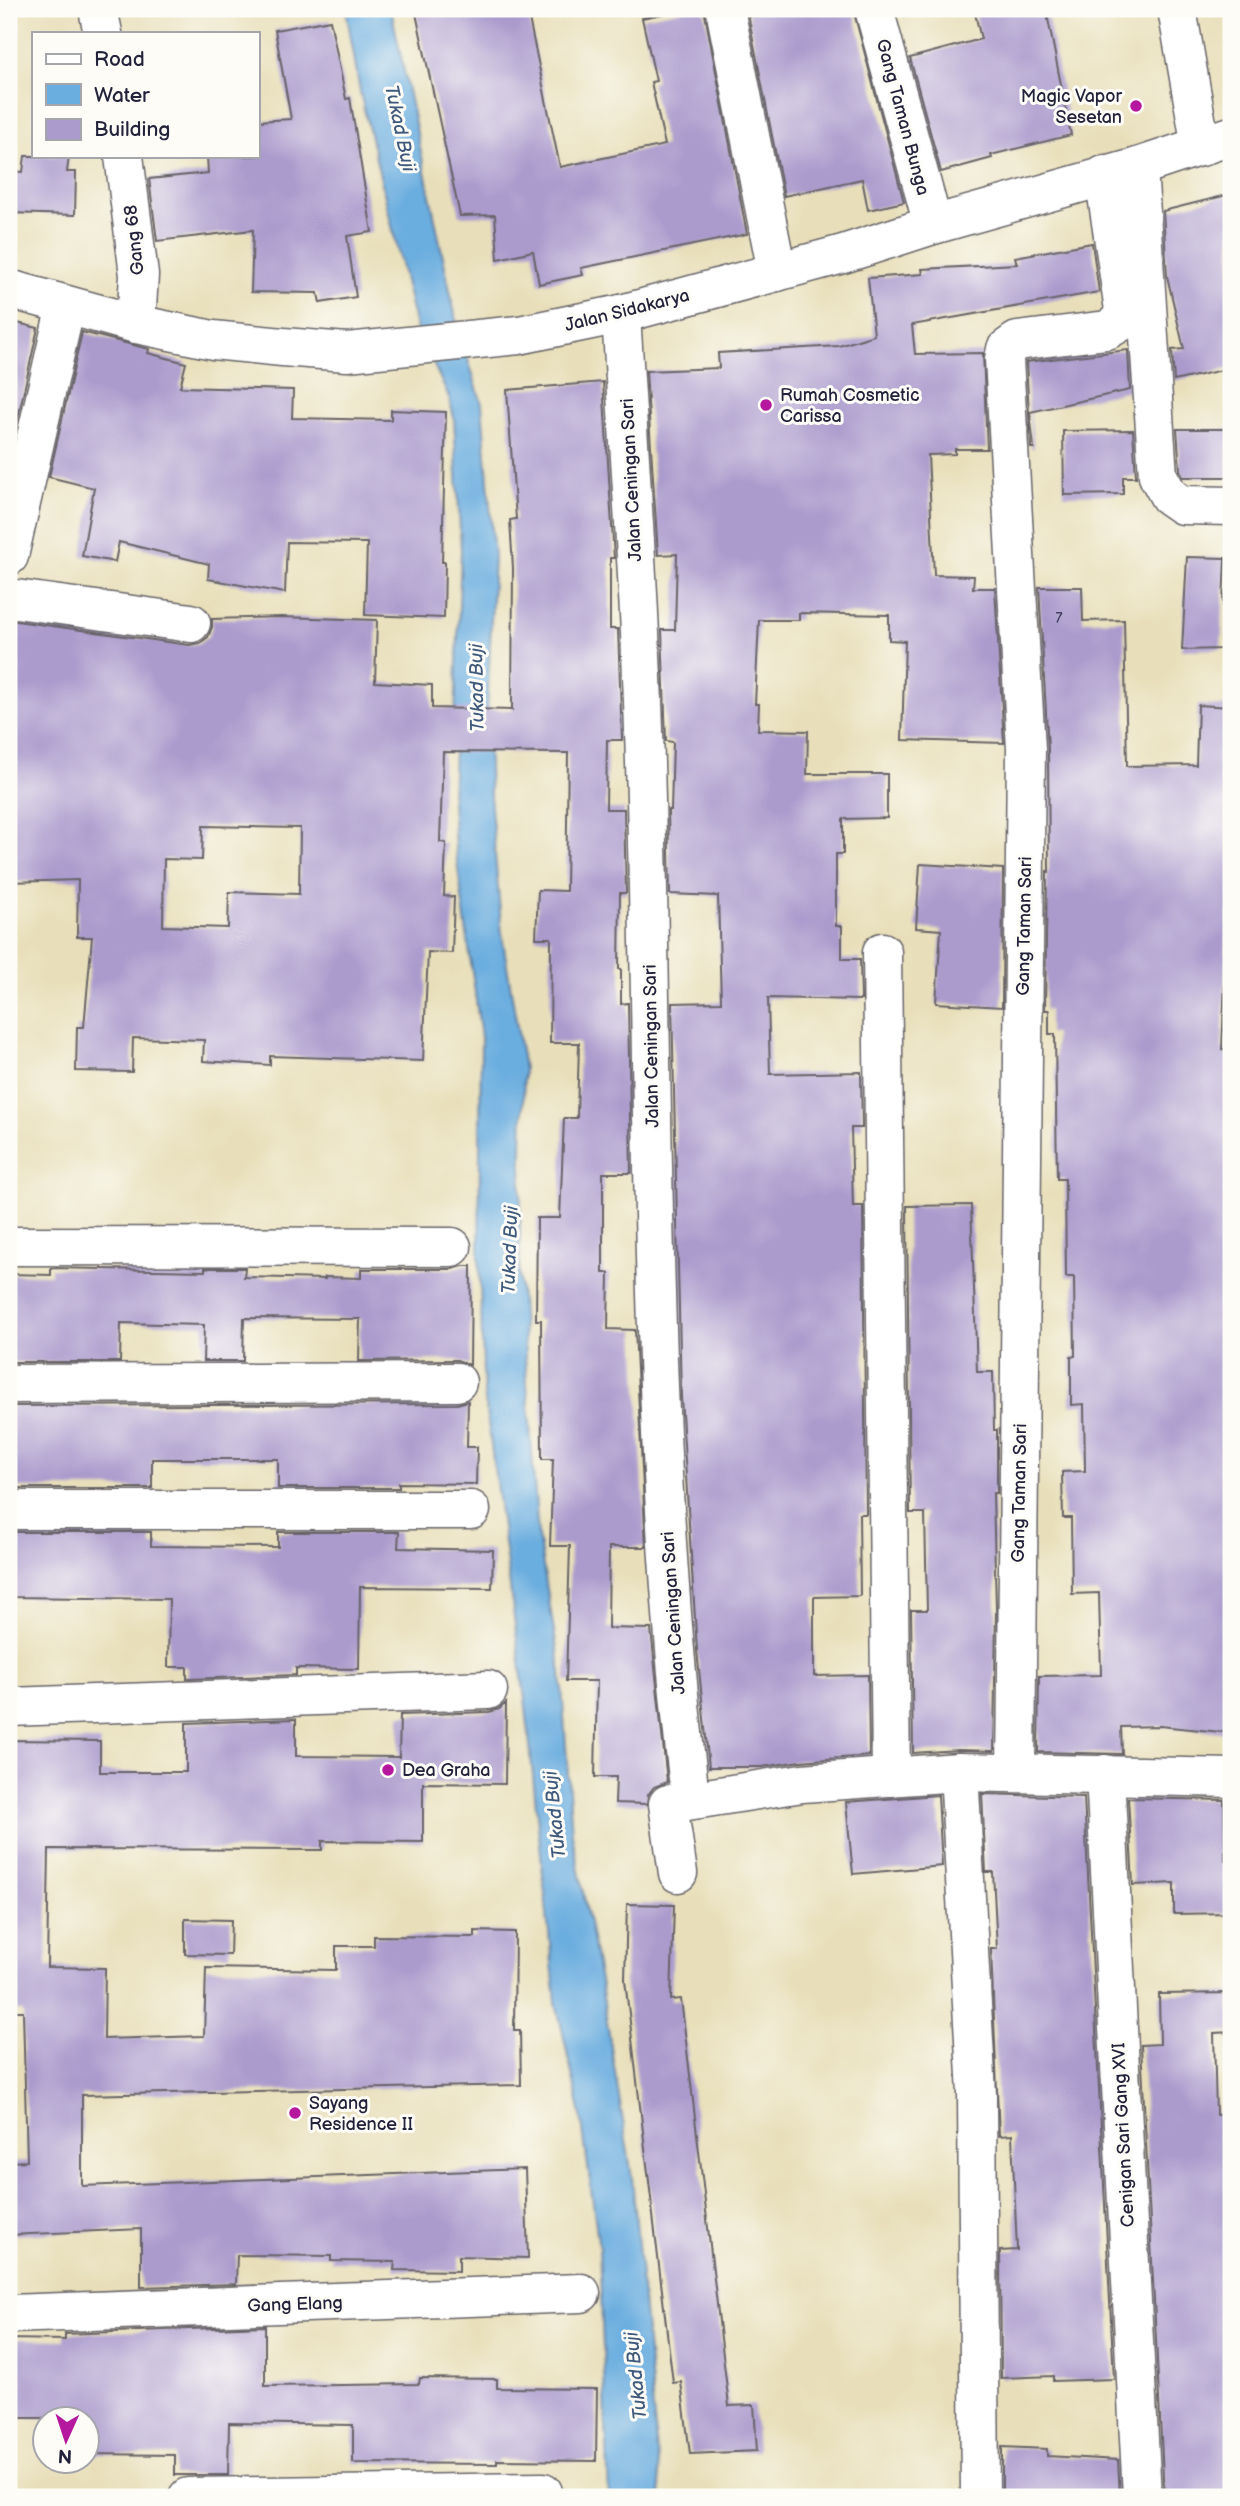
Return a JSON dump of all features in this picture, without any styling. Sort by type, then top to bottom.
[{"type":"street","points":[[98,9],[103,32]]},
{"type":"street","points":[[725,9],[777,272]]},
{"type":"street","name":"Gang Taman Bunga","points":[[874,9],[933,225]]},
{"type":"street","points":[[1177,9],[1216,141]]},
{"type":"street","name":"Jalan Sidakarya","points":[[9,289],[136,324],[213,340],[347,352],[519,335],[621,314],[843,254],[1216,141]]},
{"type":"street","name":"Gang 68","points":[[124,158],[139,275],[136,324]]},
{"type":"street","points":[[1121,171],[1158,476],[1169,496],[1182,505],[1231,506]]},
{"type":"street","name":"Gang Taman Sari","points":[[1016,1773],[1026,749],[1003,359],[1006,349],[1017,341],[1107,330],[1119,323],[1124,310],[1121,171]]},
{"type":"street","points":[[9,556],[66,305]]},
{"type":"street","name":"Jalan Ceningan Sari","points":[[621,314],[645,761],[660,1401],[670,1591],[681,1732],[688,1778]]},
{"type":"street","points":[[9,598],[191,623]]},
{"type":"street","points":[[882,952],[891,1777]]},
{"type":"street","points":[[9,1247],[452,1247]]},
{"type":"street","points":[[9,1384],[457,1382]]},
{"type":"street","points":[[9,1510],[471,1510]]},
{"type":"street","points":[[9,1707],[488,1690]]},
{"type":"street","points":[[960,1772],[977,2094],[980,2497]]},
{"type":"street","points":[[678,1873],[668,1804],[802,1783],[960,1772],[1231,1778]]},
{"type":"street","name":"Cenigan Sari Gang XVI","points":[[1104,1774],[1142,2497]]},
{"type":"street","name":"Gang Elang","points":[[9,2314],[581,2293]]},
{"type":"street","points":[[188,2497],[543,2492]]},
{"type":"water","name":"Tukad Buji","points":[[346,9],[391,9],[457,324],[482,404],[494,556],[487,713],[490,795],[502,935],[524,1069],[519,1272],[538,1536],[561,1672],[572,1834],[602,1991],[632,2177],[661,2497],[609,2497],[599,2248],[581,2115],[556,2002],[526,1707],[484,1393],[479,1257],[481,1037],[455,847],[452,803],[461,550],[454,418],[449,397],[416,327],[360,92]]},
{"type":"building","points":[[415,9],[527,9],[560,167],[665,145],[651,82],[656,81],[642,18],[688,9],[704,9],[747,234],[581,268],[583,275],[539,284],[533,251],[498,259],[495,215],[460,216]]},
{"type":"building","points":[[747,9],[853,9],[904,202],[868,210],[862,179],[784,196]]},
{"type":"building","points":[[974,9],[1046,9],[1071,135],[991,155],[992,158],[941,172],[910,58],[981,39]]},
{"type":"building","points":[[330,20],[346,99],[350,98],[372,232],[347,236],[356,297],[320,303],[318,293],[251,292],[253,230],[157,241],[149,179],[208,173],[207,158],[259,158],[259,121],[291,119],[275,30]]},
{"type":"building","points":[[25,156],[69,158],[67,172],[76,172],[75,215],[9,213],[9,171],[23,172]]},
{"type":"building","points":[[1231,194],[1231,368],[1174,381],[1172,350],[1184,349],[1167,276],[1163,211]]},
{"type":"building","points":[[1092,243],[1099,292],[912,325],[915,354],[983,353],[987,449],[955,449],[955,454],[928,455],[934,575],[974,576],[973,588],[995,588],[1004,743],[902,740],[905,641],[889,640],[889,615],[799,613],[799,620],[759,620],[755,704],[759,704],[758,730],[808,731],[807,774],[887,774],[887,818],[843,819],[843,854],[836,854],[836,926],[842,926],[842,959],[860,959],[861,1000],[768,998],[770,1074],[861,1072],[862,1128],[851,1128],[853,1206],[863,1206],[866,1514],[859,1514],[860,1596],[814,1597],[814,1676],[868,1675],[869,1756],[762,1767],[709,1767],[697,1650],[681,1397],[672,1003],[721,1002],[718,896],[670,894],[668,810],[671,810],[673,742],[666,741],[662,630],[675,630],[677,554],[658,555],[646,371],[719,368],[718,353],[839,346],[874,335],[868,278],[923,274],[922,269],[1017,264],[1015,257]]},
{"type":"building","points":[[9,321],[38,328],[9,458]]},
{"type":"building","points":[[82,332],[149,349],[148,353],[186,363],[180,387],[293,390],[292,418],[391,420],[391,410],[446,412],[442,562],[445,562],[444,618],[365,615],[367,543],[287,542],[285,593],[208,579],[209,564],[119,542],[115,562],[82,556],[94,488],[49,477]]},
{"type":"building","points":[[1128,350],[1130,390],[1030,412],[1034,448],[1031,448],[1026,362]]},
{"type":"building","points":[[603,382],[614,558],[610,558],[610,629],[618,629],[622,740],[607,740],[606,809],[624,809],[626,893],[620,893],[619,969],[621,1004],[628,1003],[631,1173],[603,1173],[603,1273],[609,1273],[608,1329],[635,1330],[646,1547],[609,1547],[608,1628],[651,1629],[667,1782],[654,1787],[648,1795],[647,1804],[615,1803],[616,1777],[595,1777],[597,1681],[566,1681],[570,1546],[550,1546],[553,1459],[542,1459],[541,1320],[536,1320],[537,1218],[560,1218],[564,1118],[577,1118],[579,1043],[550,1043],[551,938],[536,938],[538,890],[566,891],[568,753],[443,752],[440,842],[446,843],[444,896],[454,897],[452,953],[428,952],[423,1061],[270,1056],[270,1065],[203,1061],[204,1040],[133,1038],[132,1072],[76,1071],[77,1027],[84,1027],[92,937],[77,937],[78,880],[9,882],[9,620],[189,645],[200,643],[208,637],[212,619],[281,617],[377,620],[375,682],[432,685],[432,708],[512,710],[513,568],[510,520],[516,519],[507,390]],"holes":[[[203,826],[300,828],[299,894],[229,892],[228,928],[163,926],[164,859],[202,860]]]},
{"type":"building","points":[[1177,429],[1231,429],[1231,477],[1183,477],[1180,470]]},
{"type":"building","points":[[1133,430],[1136,477],[1123,477],[1123,494],[1064,495],[1063,431]]},
{"type":"building","points":[[1187,557],[1225,558],[1221,649],[1182,650]]},
{"type":"building","points":[[1039,587],[1082,587],[1083,621],[1124,620],[1127,766],[1196,765],[1198,705],[1231,707],[1228,807],[1231,808],[1231,913],[1228,913],[1222,1049],[1231,1050],[1231,1733],[1160,1726],[1121,1727],[1122,1754],[1038,1752],[1039,1676],[1101,1675],[1099,1593],[1072,1594],[1071,1518],[1063,1518],[1062,1472],[1085,1471],[1084,1404],[1071,1405],[1071,1357],[1075,1356],[1074,1277],[1066,1277],[1065,1179],[1057,1179],[1055,1034],[1049,1034],[1049,1010],[1045,1010],[1047,871],[1049,872],[1048,749]]},
{"type":"building","points":[[920,864],[1003,869],[1002,1007],[936,1003],[941,930],[916,928]]},
{"type":"building","points":[[971,1205],[977,1372],[993,1372],[994,1430],[997,1430],[997,1493],[993,1493],[996,1609],[994,1751],[913,1753],[911,1610],[927,1610],[925,1513],[910,1513],[907,1206]]},
{"type":"building","points":[[471,1266],[470,1365],[457,1360],[359,1361],[360,1319],[244,1318],[243,1361],[203,1361],[204,1325],[121,1323],[120,1362],[9,1362],[9,1274],[51,1275],[51,1268],[205,1271],[205,1268],[245,1268],[244,1277],[325,1279],[361,1278],[361,1269],[452,1269]]},
{"type":"building","points":[[468,1401],[467,1447],[477,1447],[476,1484],[399,1483],[399,1488],[278,1488],[278,1459],[152,1459],[152,1488],[9,1488],[9,1406],[457,1404]]},
{"type":"building","points":[[9,1532],[151,1532],[151,1546],[278,1547],[278,1532],[399,1532],[398,1548],[493,1550],[492,1588],[360,1587],[359,1669],[296,1668],[296,1675],[187,1679],[187,1667],[168,1667],[169,1599],[9,1597]]},
{"type":"building","points":[[506,1703],[505,1784],[423,1783],[423,1842],[322,1841],[322,1850],[49,1849],[47,1967],[105,1968],[104,2039],[204,2036],[206,1968],[336,1970],[336,1946],[374,1946],[374,1936],[475,1937],[475,1931],[515,1932],[514,2030],[520,2030],[521,2085],[82,2095],[82,2186],[525,2169],[528,2258],[459,2256],[459,2271],[394,2270],[395,2262],[331,2261],[331,2256],[237,2255],[236,2284],[141,2287],[141,2229],[9,2235],[9,2162],[27,2161],[23,2011],[9,2011],[9,1740],[100,1741],[100,1772],[186,1772],[186,1723],[296,1719],[296,1756],[399,1757],[400,1715],[489,1712]]},
{"type":"building","points":[[982,1794],[1084,1797],[1114,2379],[1053,2381],[1053,2376],[1001,2378],[1000,2251],[1017,2250],[1012,2135],[999,2136],[991,1949],[997,1949],[993,1872],[986,1872]]},
{"type":"building","points":[[938,1795],[942,1866],[853,1874],[846,1802]]},
{"type":"building","points":[[1128,1798],[1224,1800],[1225,1861],[1231,1861],[1231,1913],[1174,1914],[1174,1883],[1133,1885]]},
{"type":"building","points":[[627,1904],[674,1905],[671,2000],[681,1999],[729,2406],[754,2405],[757,2451],[690,2454],[681,2382],[673,2383],[625,1980]]},
{"type":"building","points":[[185,1919],[231,1920],[230,1955],[185,1954]]},
{"type":"building","points":[[1231,1993],[1231,2032],[1214,2033],[1216,2115],[1231,2114],[1231,2497],[1164,2497],[1141,2045],[1160,2044],[1159,1994]]},
{"type":"building","points":[[265,2326],[265,2386],[419,2384],[420,2378],[497,2379],[497,2388],[597,2389],[596,2461],[497,2460],[497,2464],[353,2463],[353,2425],[229,2423],[228,2475],[175,2475],[175,2455],[102,2454],[102,2404],[32,2404],[32,2418],[9,2418],[9,2339],[65,2340],[65,2334]]},
{"type":"building","points":[[1002,2447],[1047,2449],[1047,2456],[1118,2460],[1120,2497],[1002,2497]]},
{"type":"place","name":"Magic Vapor Sesetan","points":[[1136,106]]},
{"type":"place","name":"Rumah Cosmetic Carissa","points":[[766,405]]},
{"type":"place","name":"Dea Graha","points":[[388,1770]]},
{"type":"place","name":"Sayang Residence II","points":[[295,2113]]}]
